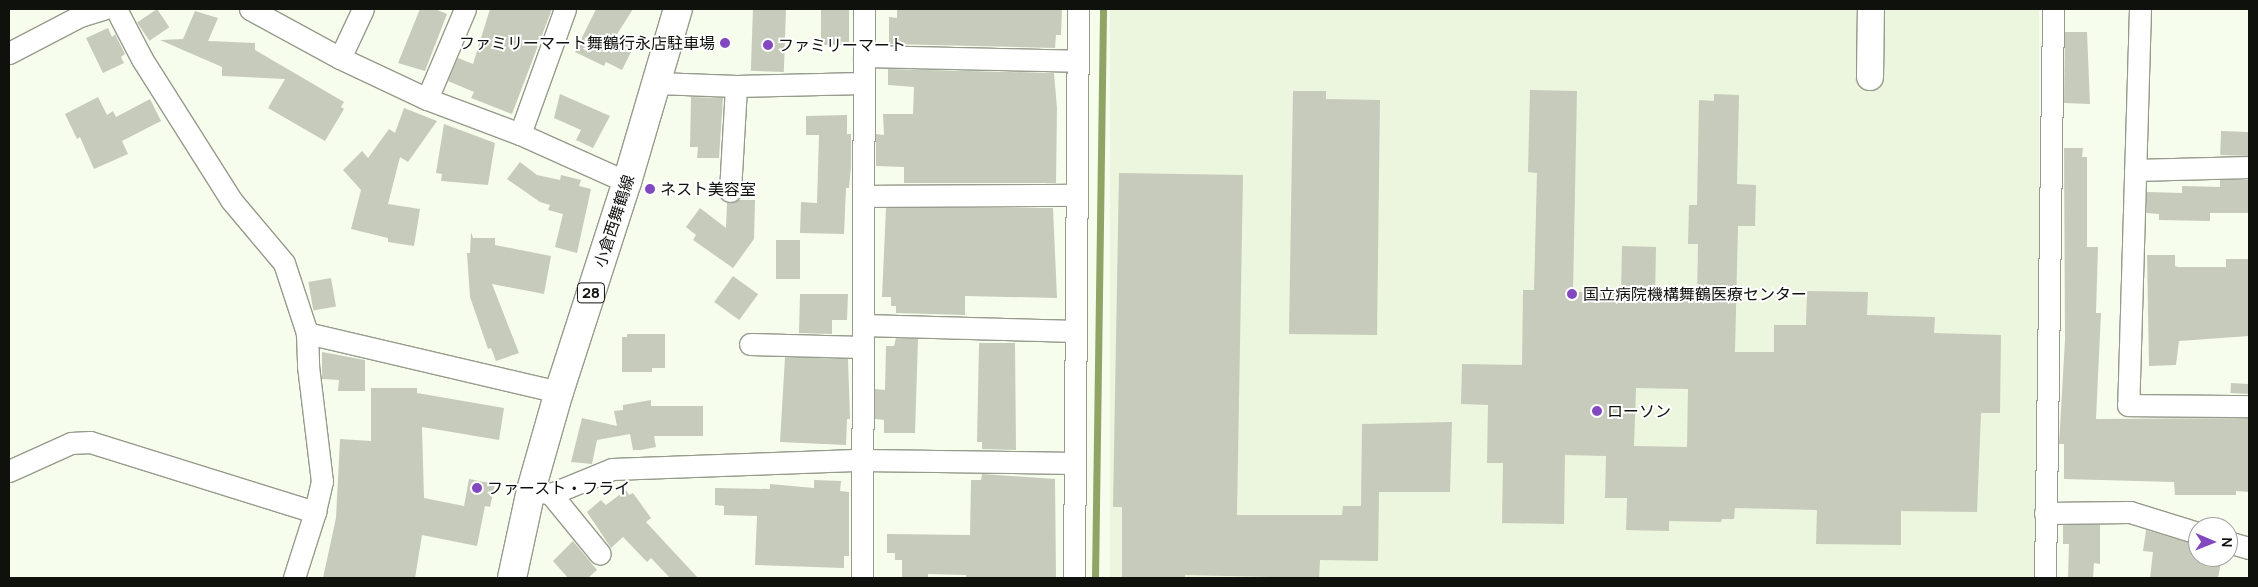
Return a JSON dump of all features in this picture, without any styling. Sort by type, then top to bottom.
[{"type":"main road","name":"小倉西舞鶴線","points":[[512,578],[541,492],[559,392],[627,182],[678,9]]},
{"type":"street","points":[[9,53],[80,16],[103,9]]},
{"type":"street","points":[[116,9],[142,59],[231,200],[284,263],[307,333],[308,366],[322,481],[315,512],[294,578]]},
{"type":"street","points":[[340,58],[363,9]]},
{"type":"street","points":[[427,99],[465,9]]},
{"type":"street","points":[[520,134],[565,9]]},
{"type":"street","points":[[862,578],[864,9]]},
{"type":"street","points":[[1074,578],[1078,9]]},
{"type":"street","points":[[1870,77],[1871,9]]},
{"type":"street","points":[[2044,578],[2053,9]]},
{"type":"street","points":[[2140,9],[2128,405],[2249,406]]},
{"type":"street","points":[[256,10],[340,58],[427,99],[520,134],[627,182]]},
{"type":"street","points":[[864,56],[1078,61]]},
{"type":"street","points":[[657,83],[736,86],[864,83]]},
{"type":"street","points":[[730,191],[736,86]]},
{"type":"street","points":[[2135,170],[2249,167]]},
{"type":"street","points":[[863,196],[1077,195]]},
{"type":"street","points":[[863,325],[1076,331]]},
{"type":"street","points":[[307,333],[559,392]]},
{"type":"street","points":[[750,344],[862,347]]},
{"type":"street","points":[[9,471],[71,443],[90,442],[315,512]]},
{"type":"street","points":[[600,554],[541,492],[612,469],[862,460],[1076,463]]},
{"type":"street","points":[[2044,513],[2130,512],[2188,530]]},
{"type":"shaded area","name":"国立病院機構舞鶴医療センター","points":[[1110,9],[2039,9],[2039,578],[1110,578]]},
{"type":"building","points":[[157,9],[169,27],[149,41],[137,22]]},
{"type":"building","points":[[420,9],[435,9],[447,14],[425,71],[398,63]]},
{"type":"building","points":[[490,9],[552,9],[512,114],[471,98],[474,92],[448,81],[458,58],[473,64]]},
{"type":"building","points":[[596,9],[633,9],[614,39],[633,48],[622,70],[606,62],[604,66],[575,52]]},
{"type":"building","name":"ファミリーマート","points":[[753,9],[786,9],[784,72],[751,71]]},
{"type":"building","points":[[821,9],[849,9],[849,45],[821,45]]},
{"type":"building","points":[[897,9],[1062,9],[1061,35],[1056,35],[1055,48],[889,44],[889,17],[897,18]]},
{"type":"building","points":[[195,11],[218,18],[208,41],[255,43],[255,50],[344,102],[341,107],[344,109],[325,141],[268,108],[285,79],[222,76],[222,67],[160,40],[183,39]]},
{"type":"building","points":[[108,28],[112,37],[115,34],[125,54],[121,57],[124,63],[103,73],[86,38]]},
{"type":"building","points":[[2065,32],[2087,32],[2090,104],[2064,103]]},
{"type":"building","points":[[888,69],[1054,73],[1057,108],[1056,183],[904,183],[904,167],[876,166],[876,134],[884,135],[883,114],[913,114],[914,87],[888,85]]},
{"type":"building","points":[[1530,90],[1577,91],[1573,292],[1621,293],[1622,246],[1656,247],[1655,298],[1697,299],[1698,244],[1688,244],[1689,205],[1697,205],[1699,100],[1714,101],[1714,94],[1739,95],[1737,184],[1756,185],[1755,226],[1738,226],[1735,352],[1774,352],[1774,325],[1806,325],[1807,291],[1868,292],[1867,315],[1935,317],[1934,333],[2001,335],[2000,413],[1981,413],[1977,512],[1901,511],[1901,545],[1816,544],[1817,510],[1735,508],[1734,519],[1722,519],[1721,522],[1669,521],[1669,531],[1626,530],[1627,498],[1605,498],[1606,456],[1565,455],[1564,524],[1502,523],[1503,463],[1487,463],[1488,405],[1461,404],[1462,364],[1522,365],[1523,290],[1534,290],[1537,173],[1528,172]],"holes":[[[1636,388],[1688,389],[1687,447],[1634,446]]]},
{"type":"building","points":[[1293,91],[1326,91],[1326,99],[1380,100],[1377,335],[1289,334]]},
{"type":"building","points":[[560,94],[610,116],[593,148],[576,140],[581,130],[554,118]]},
{"type":"building","points":[[98,97],[107,115],[113,111],[116,117],[150,99],[161,121],[122,141],[128,154],[94,169],[80,137],[77,139],[65,114]]},
{"type":"building","points":[[691,97],[723,98],[719,158],[697,158],[698,147],[690,147]]},
{"type":"building","points":[[404,108],[437,121],[408,162],[400,157],[388,204],[420,209],[414,246],[388,242],[388,238],[351,229],[361,190],[343,170],[362,151],[368,158],[389,129],[395,133]]},
{"type":"building","points":[[847,115],[847,134],[851,134],[851,166],[849,188],[846,188],[844,234],[800,233],[801,202],[817,203],[819,135],[806,135],[806,116]]},
{"type":"building","points":[[444,124],[495,143],[488,185],[441,181],[442,174],[436,173]]},
{"type":"building","points":[[2221,131],[2249,132],[2248,156],[2220,155]]},
{"type":"building","points":[[2064,148],[2083,148],[2082,157],[2087,157],[2087,247],[2098,247],[2096,313],[2101,313],[2096,419],[2249,418],[2249,492],[2236,491],[2236,495],[2175,495],[2174,482],[2064,479],[2064,444],[2059,444],[2065,340]]},
{"type":"building","points":[[520,162],[537,175],[560,180],[561,175],[581,180],[579,186],[591,189],[577,253],[555,247],[563,214],[548,210],[550,205],[540,202],[507,179]]},
{"type":"building","points":[[1119,173],[1243,175],[1237,515],[1342,515],[1343,506],[1361,506],[1362,424],[1452,422],[1450,492],[1379,492],[1378,561],[1320,560],[1319,578],[1185,575],[1185,578],[1122,578],[1122,507],[1113,507]]},
{"type":"building","points":[[2220,180],[2249,180],[2249,213],[2210,213],[2210,221],[2159,220],[2159,214],[2146,213],[2147,192],[2182,193],[2182,186],[2220,187]]},
{"type":"building","points":[[738,200],[755,200],[754,239],[733,268],[693,240],[696,235],[686,227],[700,208],[726,228],[727,203]]},
{"type":"building","points":[[886,208],[1053,208],[1057,298],[965,296],[965,315],[896,313],[896,306],[891,306],[891,297],[882,297]]},
{"type":"building","points":[[471,232],[473,238],[495,238],[495,245],[551,256],[544,294],[492,284],[519,353],[496,361],[491,348],[488,349],[470,297],[467,253],[470,253]]},
{"type":"building","points":[[776,240],[800,240],[800,279],[776,279]]},
{"type":"building","points":[[2147,255],[2175,255],[2175,266],[2178,267],[2226,267],[2226,259],[2249,259],[2249,336],[2179,341],[2176,365],[2149,366]]},
{"type":"building","points":[[733,276],[758,294],[739,320],[714,302]]},
{"type":"building","points":[[331,278],[336,307],[313,311],[308,282]]},
{"type":"building","points":[[800,294],[848,294],[847,320],[832,320],[832,334],[799,333]]},
{"type":"building","points":[[627,334],[665,334],[665,368],[652,368],[652,372],[622,372],[622,337],[627,337]]},
{"type":"building","points":[[896,338],[918,339],[915,433],[884,433],[884,420],[875,419],[875,389],[885,390],[886,346],[894,346]]},
{"type":"building","points":[[979,343],[1015,343],[1016,450],[982,449],[982,442],[977,442]]},
{"type":"building","points":[[322,352],[365,360],[365,391],[338,391],[339,380],[322,379]]},
{"type":"building","points":[[785,357],[848,359],[850,419],[847,419],[846,445],[780,442]]},
{"type":"building","points":[[2231,383],[2249,384],[2248,394],[2230,393]]},
{"type":"building","points":[[371,388],[417,388],[417,393],[504,408],[499,440],[422,427],[424,498],[464,506],[469,479],[495,484],[490,507],[485,506],[477,546],[422,535],[415,578],[323,578],[336,518],[340,439],[371,441]]},
{"type":"building","points":[[651,400],[651,406],[703,406],[703,436],[654,436],[656,447],[641,450],[633,450],[630,434],[597,440],[592,464],[571,462],[582,418],[617,426],[614,411],[623,410],[623,405]]},
{"type":"building","points":[[982,474],[1055,479],[1056,578],[966,578],[966,575],[928,574],[928,578],[902,578],[902,560],[895,560],[895,553],[887,553],[887,534],[970,535],[971,480],[981,480]]},
{"type":"building","points":[[814,480],[841,481],[840,491],[849,492],[849,556],[844,556],[844,568],[755,565],[757,516],[724,515],[724,506],[715,505],[715,488],[770,489],[770,484],[814,488]]},
{"type":"building","points":[[626,490],[629,495],[633,493],[651,518],[646,522],[698,578],[670,578],[651,558],[647,562],[623,537],[611,548],[587,512],[601,500],[606,505]]},
{"type":"building","points":[[2063,525],[2100,525],[2100,564],[2094,563],[2093,578],[2068,578],[2069,544],[2063,544]]},
{"type":"building","points":[[2146,530],[2188,542],[2188,567],[2220,567],[2218,578],[2150,578],[2153,552],[2143,551]]},
{"type":"building","points":[[573,541],[597,570],[588,578],[568,578],[553,561]]},
{"type":"waterway","points":[[1095,578],[1103,9]]},
{"type":"place","name":"ファミリーマート舞鶴行永店駐車場","points":[[725,43]]},
{"type":"place","name":"ファミリーマート","points":[[768,45]]},
{"type":"place","name":"ネスト美容室","points":[[650,189]]},
{"type":"place","name":"国立病院機構舞鶴医療センター","points":[[1572,294]]},
{"type":"place","name":"ローソン","points":[[1597,411]]},
{"type":"place","name":"ファースト・フライ","points":[[477,488]]}]
